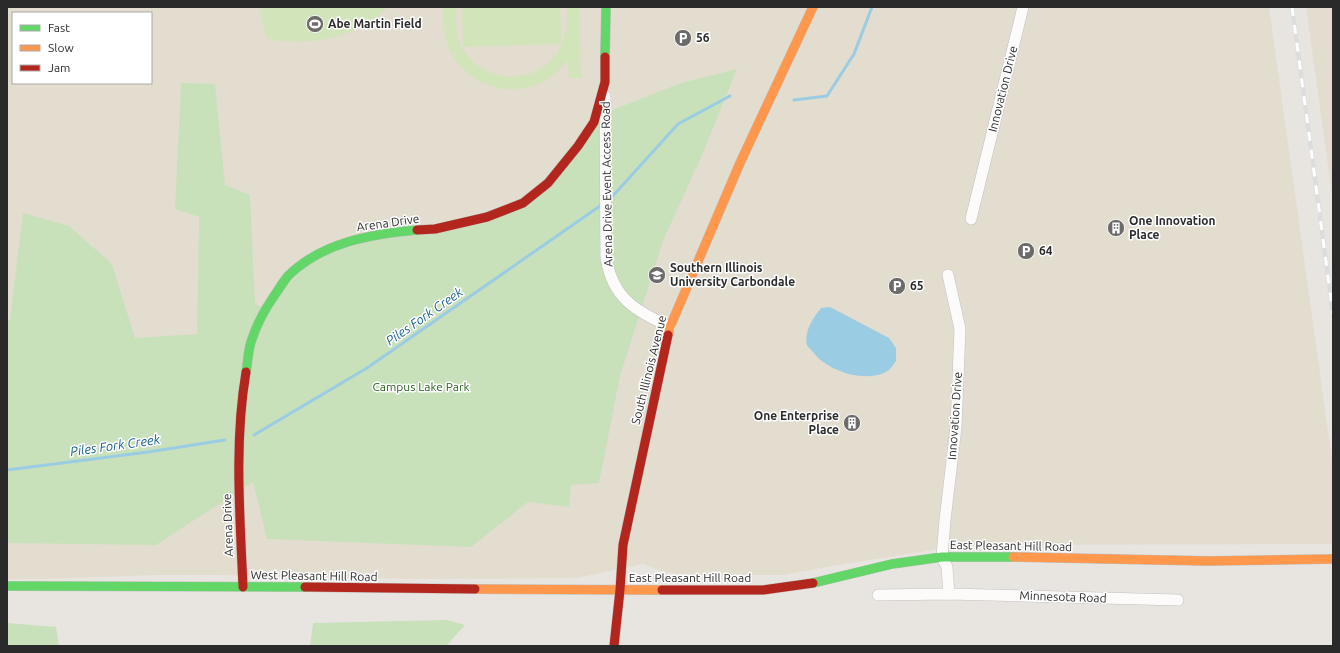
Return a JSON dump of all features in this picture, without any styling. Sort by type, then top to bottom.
[{"type":"main road","name":"Arena Drive","points":[[243,587],[239,483],[241,401],[251,340],[265,309],[287,277],[299,266],[315,256],[352,240],[386,233],[435,229],[487,217],[523,203],[548,183],[578,146],[594,122],[605,82],[606,7]]},
{"type":"main road","name":"South Illinois Avenue","points":[[614,646],[623,545],[670,326],[740,163],[813,7]]},
{"type":"main road","name":"East Pleasant Hill Road","points":[[620,590],[763,590],[805,585],[892,564],[942,557],[986,556],[1153,560],[1332,559]]},
{"type":"main road","name":"West Pleasant Hill Road","points":[[7,586],[620,590]]},
{"type":"street","name":"Innovation Drive","points":[[971,218],[1023,7]]},
{"type":"street","name":"Arena Drive Event Access Road","points":[[605,82],[606,258],[610,275],[616,288],[625,300],[634,307],[670,326]]},
{"type":"street","name":"Innovation Drive","points":[[942,557],[956,427],[960,329],[948,275]]},
{"type":"street","points":[[942,557],[947,567],[949,594]]},
{"type":"street","name":"Minnesota Road","points":[[878,595],[949,594],[1178,600]]},
{"type":"shaded area","name":"Southern Illinois University Carbondale","points":[[7,7],[1269,7],[1333,467],[1333,544],[965,545],[783,575],[702,575],[667,573],[643,564],[577,578],[421,579],[158,575],[7,579]]},
{"type":"shaded area","points":[[1306,7],[1333,7],[1333,202]]},
{"type":"green space","name":"Abe Martin Field","points":[[259,7],[388,7],[375,18],[361,26],[332,38],[283,41],[267,39]]},
{"type":"green space","points":[[443,7],[455,7],[456,28],[459,40],[467,55],[478,66],[492,73],[507,76],[522,76],[537,71],[550,62],[560,48],[564,38],[567,23],[567,7],[579,7],[581,78],[569,78],[568,60],[550,78],[530,87],[504,89],[478,81],[458,64],[451,52],[444,30]]},
{"type":"green space","points":[[462,7],[560,7],[561,44],[463,47]]},
{"type":"green space","name":"Campus Lake Park","points":[[737,69],[703,153],[663,241],[620,376],[599,483],[571,485],[569,507],[528,502],[471,547],[267,539],[253,482],[156,545],[7,543],[7,321],[10,320],[23,213],[69,226],[112,264],[135,338],[197,334],[199,217],[175,209],[181,83],[215,84],[225,185],[250,195],[255,304],[265,309],[315,256],[523,203],[605,113],[681,83]]},
{"type":"green space","points":[[447,620],[465,625],[446,646],[310,646],[313,623]]},
{"type":"green space","points":[[7,623],[56,627],[59,646],[7,646]]},
{"type":"water","points":[[830,307],[889,338],[896,348],[896,361],[889,370],[877,375],[857,376],[836,370],[819,359],[807,345],[806,340],[808,330],[821,308]]},
{"type":"waterway","name":"Piles Fork Creek","points":[[794,100],[827,96],[854,54],[872,7]]},
{"type":"waterway","name":"Piles Fork Creek","points":[[611,198],[678,124],[730,96]]},
{"type":"waterway","name":"Piles Fork Creek","points":[[254,435],[367,368],[600,206]]},
{"type":"waterway","name":"Piles Fork Creek","points":[[7,470],[148,452],[225,440]]},
{"type":"railway","points":[[1292,7],[1333,314]]},
{"type":"traffic: fast","points":[[605,57],[606,7]]},
{"type":"traffic: fast","points":[[246,372],[249,351],[256,328],[286,278],[301,264],[332,248],[365,237],[417,230]]},
{"type":"traffic: fast","points":[[813,583],[892,564],[942,557],[1013,557]]},
{"type":"traffic: fast","points":[[7,586],[305,587]]},
{"type":"traffic: slow","points":[[668,335],[670,327],[740,163],[813,7]]},
{"type":"traffic: slow","points":[[1013,557],[1209,561],[1333,559]]},
{"type":"traffic: slow","points":[[475,589],[662,590]]},
{"type":"traffic: jam","points":[[417,230],[435,229],[487,217],[523,203],[548,183],[578,146],[594,122],[605,82],[605,57]]},
{"type":"traffic: jam","points":[[614,646],[623,545],[668,335]]},
{"type":"traffic: jam","points":[[243,587],[239,506],[239,453],[242,399],[246,372]]},
{"type":"traffic: jam","points":[[662,590],[763,590],[813,583]]},
{"type":"traffic: jam","points":[[305,587],[475,589]]},
{"type":"place","name":"Abe Martin Field","points":[[315,24]]},
{"type":"place","name":"56","points":[[683,38]]},
{"type":"place","name":"One Innovation Place","points":[[1116,228]]},
{"type":"place","name":"64","points":[[1026,251]]},
{"type":"place","name":"Southern Illinois University Carbondale","points":[[657,275]]},
{"type":"place","name":"65","points":[[897,286]]},
{"type":"place","name":"One Enterprise Place","points":[[852,423]]}]
